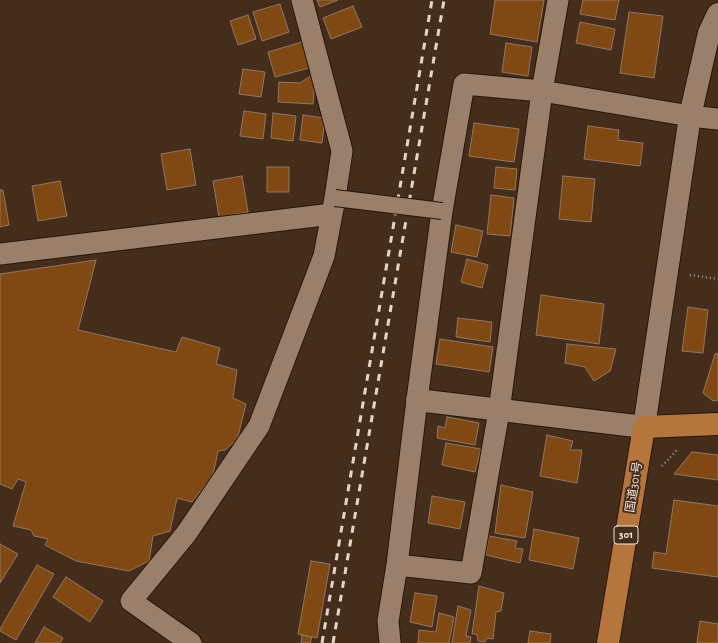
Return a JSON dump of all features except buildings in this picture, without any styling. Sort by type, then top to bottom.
[{"type":"highway","points":[[644,427],[718,424]]},
{"type":"highway","name":"国道301号","points":[[608,643],[644,427]]},
{"type":"street","points":[[191,643],[131,601],[186,534],[259,426],[324,256],[342,151],[302,0]]},
{"type":"street","points":[[397,565],[471,573],[499,411],[542,90],[558,0]]},
{"type":"street","points":[[417,400],[499,411],[644,427],[690,116],[709,33],[718,14]]},
{"type":"street","points":[[390,643],[388,621],[397,565],[442,211],[464,84],[542,90],[690,116],[718,119]]},
{"type":"street","points":[[0,254],[333,206],[442,211]]},
{"type":"path","points":[[690,275],[718,279]]},
{"type":"path","points":[[660,468],[681,445]]},
{"type":"railway","points":[[322,643],[432,0]]},
{"type":"railway","points":[[333,643],[444,0]]}]
